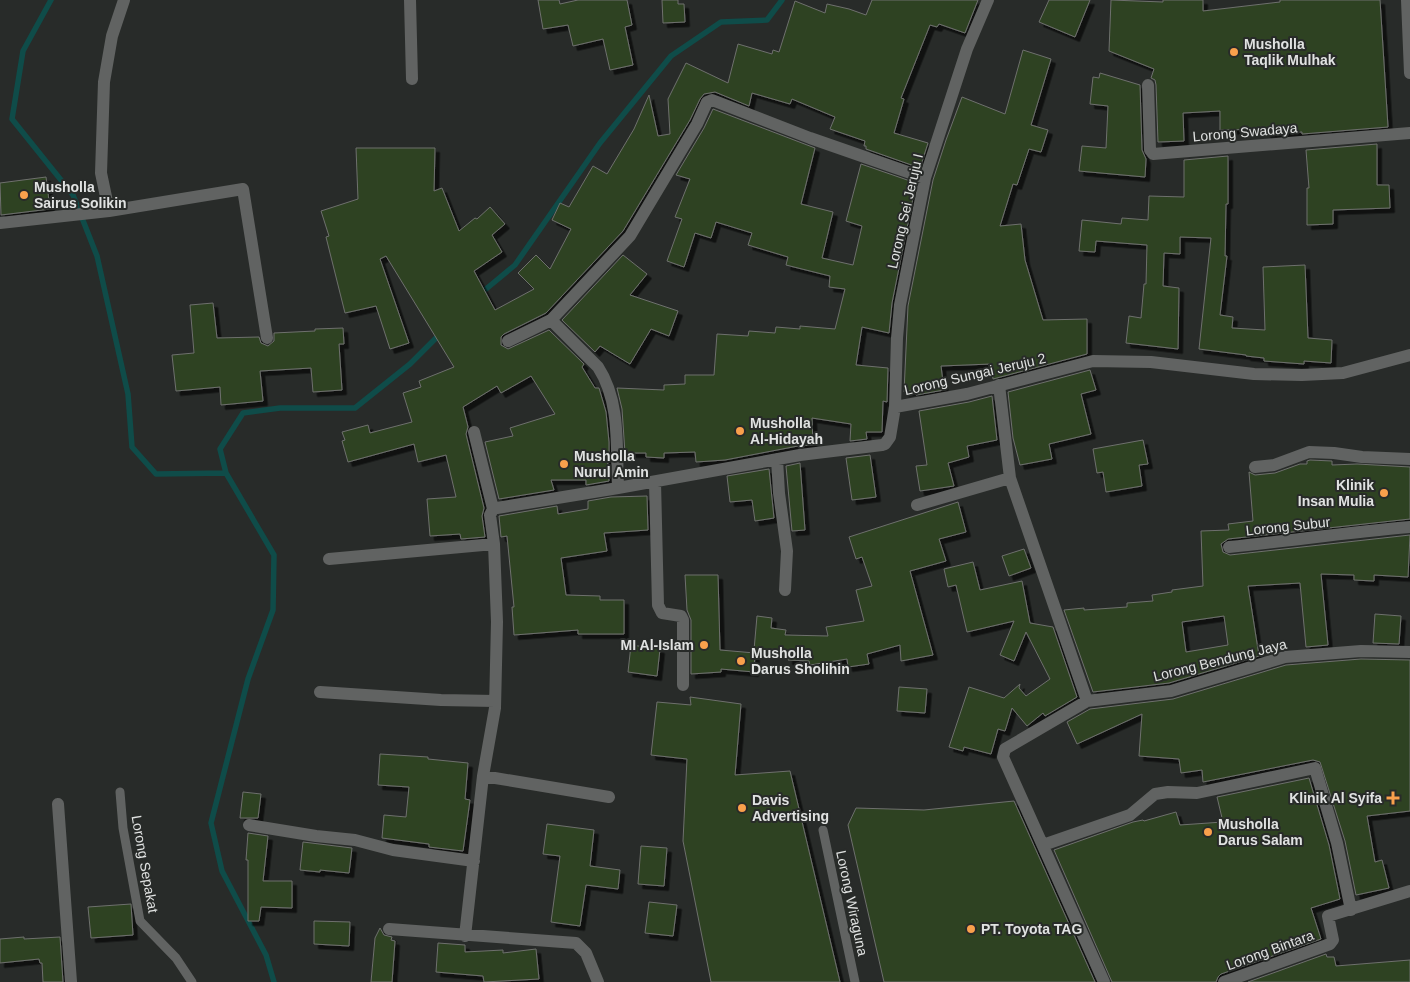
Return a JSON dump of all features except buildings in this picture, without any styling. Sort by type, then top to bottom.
[{"type":"street","points":[[109,211],[100,173],[104,82],[112,36],[124,0]]},
{"type":"street","points":[[410,0],[412,78]]},
{"type":"street","name":"Lorong Sei Jeruju I","points":[[895,407],[900,305],[925,178],[967,49],[988,0]]},
{"type":"street","points":[[1407,0],[1410,73]]},
{"type":"street","name":"Lorong Swadaya","points":[[1148,85],[1150,150],[1153,154],[1410,133]]},
{"type":"street","points":[[508,341],[551,320],[630,236],[697,124],[708,102],[712,100],[810,138],[925,178]]},
{"type":"street","points":[[0,223],[109,211],[243,189],[267,338]]},
{"type":"street","points":[[551,320],[598,367],[604,376],[615,416],[618,488]]},
{"type":"street","name":"Lorong Sungai Jeruju 2","points":[[494,509],[777,459],[882,445],[890,437],[895,407],[967,394],[1093,362],[1151,362],[1254,374],[1302,375],[1344,373],[1410,355]]},
{"type":"street","points":[[999,385],[1010,478],[1087,702]]},
{"type":"street","points":[[465,936],[483,776],[495,701],[497,622],[494,544],[490,515],[494,509],[474,432]]},
{"type":"street","points":[[1255,467],[1274,465],[1310,452],[1410,459]]},
{"type":"street","points":[[777,459],[779,493],[787,551],[785,590]]},
{"type":"street","points":[[917,506],[1010,478]]},
{"type":"street","points":[[655,482],[658,605],[662,613],[681,616],[683,620],[683,686]]},
{"type":"street","name":"Lorong Subur","points":[[1229,547],[1369,530],[1410,527]]},
{"type":"street","points":[[329,559],[494,544]]},
{"type":"street","name":"Lorong Bendung Jaya","points":[[1104,982],[1003,757],[1005,749],[1070,710],[1087,702],[1171,691],[1285,657],[1361,650],[1410,652]]},
{"type":"street","points":[[320,692],[441,700],[495,701]]},
{"type":"street","points":[[1043,845],[1130,816],[1155,794],[1198,792],[1315,768],[1337,843],[1351,910]]},
{"type":"street","points":[[483,776],[609,797]]},
{"type":"street","points":[[58,804],[71,982]]},
{"type":"street","points":[[249,825],[316,836],[356,840],[393,850],[474,861]]},
{"type":"street","name":"Lorong Bintara","points":[[1224,982],[1330,944],[1333,940],[1328,916],[1410,891]]},
{"type":"street","points":[[390,929],[576,943],[586,953],[598,982]]},
{"type":"lane","name":"Lorong Sepakat","points":[[120,792],[123,828],[140,921],[176,958],[192,982]]},
{"type":"lane","name":"Lorong Wiraguna","points":[[823,830],[855,982]]},
{"type":"waterway","points":[[51,0],[23,51],[12,119],[73,195],[97,256],[128,394],[132,447],[156,474],[226,473],[274,555],[273,610],[248,679],[211,823],[222,871],[266,955],[274,982]]},
{"type":"waterway","points":[[480,294],[515,265],[600,143],[671,56],[721,22],[767,20],[782,0]]},
{"type":"waterway","points":[[226,473],[220,449],[243,413],[280,408],[355,408],[410,364],[440,334]]},
{"type":"place","name":"Musholla Taqlik Mulhak","points":[[1234,52]]},
{"type":"place","name":"Musholla Sairus Solikin","points":[[24,195]]},
{"type":"place","name":"Musholla Al-Hidayah","points":[[740,431]]},
{"type":"place","name":"Musholla Nurul Amin","points":[[564,464]]},
{"type":"place","name":"Klinik Insan Mulia","points":[[1384,493]]},
{"type":"place","name":"MI Al-Islam","points":[[704,645]]},
{"type":"place","name":"Musholla Darus Sholihin","points":[[741,661]]},
{"type":"place","name":"Klinik Al Syifa","points":[[1393,798]]},
{"type":"place","name":"Davis Advertising","points":[[742,808]]},
{"type":"place","name":"Musholla Darus Salam","points":[[1208,832]]},
{"type":"place","name":"PT. Toyota TAG","points":[[971,929]]}]
